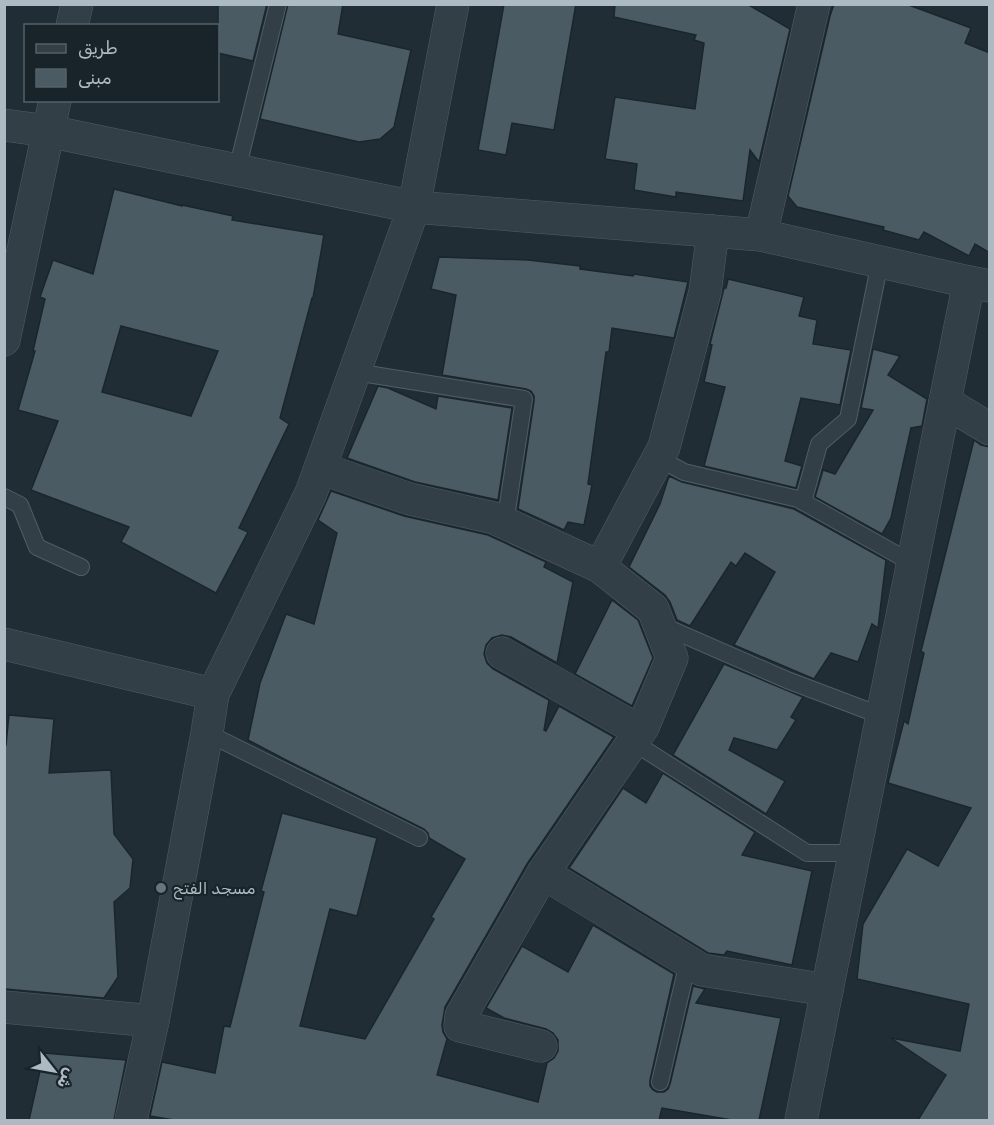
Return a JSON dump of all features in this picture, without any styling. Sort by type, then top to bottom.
[{"type":"street","points":[[72,24],[77,4]]},
{"type":"street","points":[[131,1120],[153,1021],[213,694],[311,493],[414,207],[453,4]]},
{"type":"street","points":[[761,235],[814,4]]},
{"type":"street","points":[[4,340],[55,102]]},
{"type":"street","points":[[4,125],[48,131],[414,207],[761,235],[979,284],[945,402],[801,1120]]},
{"type":"street","points":[[600,567],[664,447],[705,292],[713,231]]},
{"type":"street","points":[[945,402],[990,429]]},
{"type":"street","points":[[320,468],[410,500],[494,518],[600,567],[652,609],[659,624],[672,658],[643,727],[543,873],[461,1016],[460,1026],[541,1046]]},
{"type":"street","points":[[4,644],[213,694]]},
{"type":"street","points":[[502,653],[636,736]]},
{"type":"street","points":[[543,873],[702,970],[827,990]]},
{"type":"street","points":[[4,1007],[153,1021]]},
{"type":"lane","points":[[237,170],[278,4]]},
{"type":"lane","points":[[802,502],[819,444],[848,419],[880,262]]},
{"type":"lane","points":[[355,372],[524,399],[506,524]]},
{"type":"lane","points":[[658,458],[684,472],[798,499],[912,563]]},
{"type":"lane","points":[[4,497],[20,505],[37,547],[81,567]]},
{"type":"lane","points":[[659,624],[787,680],[882,716]]},
{"type":"lane","points":[[207,733],[419,838]]},
{"type":"lane","points":[[636,736],[807,853],[855,854]]},
{"type":"lane","points":[[660,1082],[688,962]]},
{"type":"building","points":[[218,4],[267,4],[253,61],[219,53]]},
{"type":"building","points":[[288,4],[343,4],[338,34],[411,50],[394,127],[380,139],[359,142],[260,119]]},
{"type":"building","points":[[504,4],[576,4],[554,130],[512,123],[506,155],[478,150]]},
{"type":"building","points":[[615,4],[747,4],[790,29],[759,162],[750,150],[743,201],[676,192],[676,197],[634,190],[637,164],[605,159],[615,97],[695,109],[704,43],[694,40],[696,35],[614,17]]},
{"type":"building","points":[[834,4],[906,4],[971,28],[965,43],[990,53],[990,253],[975,244],[969,256],[924,232],[919,240],[883,230],[884,227],[797,207],[788,196]]},
{"type":"building","points":[[114,189],[233,216],[232,220],[324,235],[313,298],[280,418],[289,424],[239,528],[248,532],[216,593],[121,542],[129,527],[31,490],[58,421],[18,410],[35,351],[33,351],[45,299],[40,297],[53,260],[93,274]],"holes":[[[121,326],[218,351],[191,416],[102,392]]]},
{"type":"building","points":[[439,257],[528,260],[580,266],[580,269],[688,282],[674,338],[612,328],[609,352],[606,352],[588,484],[592,485],[584,525],[568,522],[564,530],[518,509],[534,401],[531,391],[442,375],[456,295],[431,289]]},
{"type":"building","points":[[728,279],[804,297],[799,316],[817,320],[813,344],[851,350],[840,405],[801,398],[785,461],[802,466],[796,488],[704,466],[725,387],[704,382],[712,345],[710,344]]},
{"type":"building","points":[[873,349],[900,356],[888,375],[927,399],[922,426],[911,428],[891,518],[882,534],[815,497],[823,470],[835,474],[873,410],[861,408]]},
{"type":"building","points":[[378,386],[388,388],[436,409],[438,396],[512,408],[498,500],[415,482],[347,458]]},
{"type":"building","points":[[974,440],[990,447],[990,1120],[918,1120],[946,1075],[891,1038],[960,1051],[969,1004],[857,979],[863,924],[907,849],[938,866],[971,808],[888,783],[904,721],[908,724],[924,653],[921,651]]},
{"type":"building","points":[[669,476],[682,482],[794,509],[886,560],[878,628],[872,624],[858,662],[831,653],[814,679],[734,645],[775,572],[745,553],[736,566],[731,562],[690,626],[677,620],[665,595],[629,567],[660,504]]},
{"type":"building","points":[[331,491],[404,516],[488,535],[546,562],[544,567],[573,582],[557,663],[511,637],[502,635],[492,638],[486,645],[484,654],[487,663],[493,669],[549,700],[544,730],[546,731],[559,706],[614,737],[527,864],[445,1007],[442,1025],[447,1039],[437,1075],[538,1102],[547,1063],[558,1051],[558,1040],[546,1029],[504,1018],[486,1008],[522,946],[568,972],[593,925],[674,974],[650,1080],[650,1086],[657,1092],[664,1092],[670,1084],[693,986],[705,989],[696,1003],[781,1018],[759,1120],[732,1120],[662,1108],[659,1120],[174,1120],[150,1116],[162,1062],[215,1073],[224,1026],[230,1027],[264,892],[261,891],[282,813],[377,838],[357,916],[330,909],[300,1026],[365,1039],[434,919],[431,917],[465,859],[429,838],[424,829],[248,740],[260,683],[286,614],[314,624],[337,533],[318,520]]},
{"type":"building","points":[[612,600],[638,620],[653,658],[632,706],[575,674]]},
{"type":"building","points":[[724,664],[803,697],[791,717],[796,720],[777,750],[734,738],[729,750],[785,781],[766,814],[673,755]]},
{"type":"building","points":[[9,715],[54,719],[49,773],[111,770],[114,834],[133,859],[130,888],[114,902],[118,977],[104,998],[5,989],[4,745],[6,745]]},
{"type":"building","points":[[663,773],[755,832],[742,855],[812,871],[792,965],[727,951],[724,955],[708,953],[569,868],[623,788],[646,803]]},
{"type":"building","points":[[44,1053],[126,1060],[114,1120],[29,1120]]},
{"type":"place","name":"مسجد الفتح","points":[[161,888]]}]
